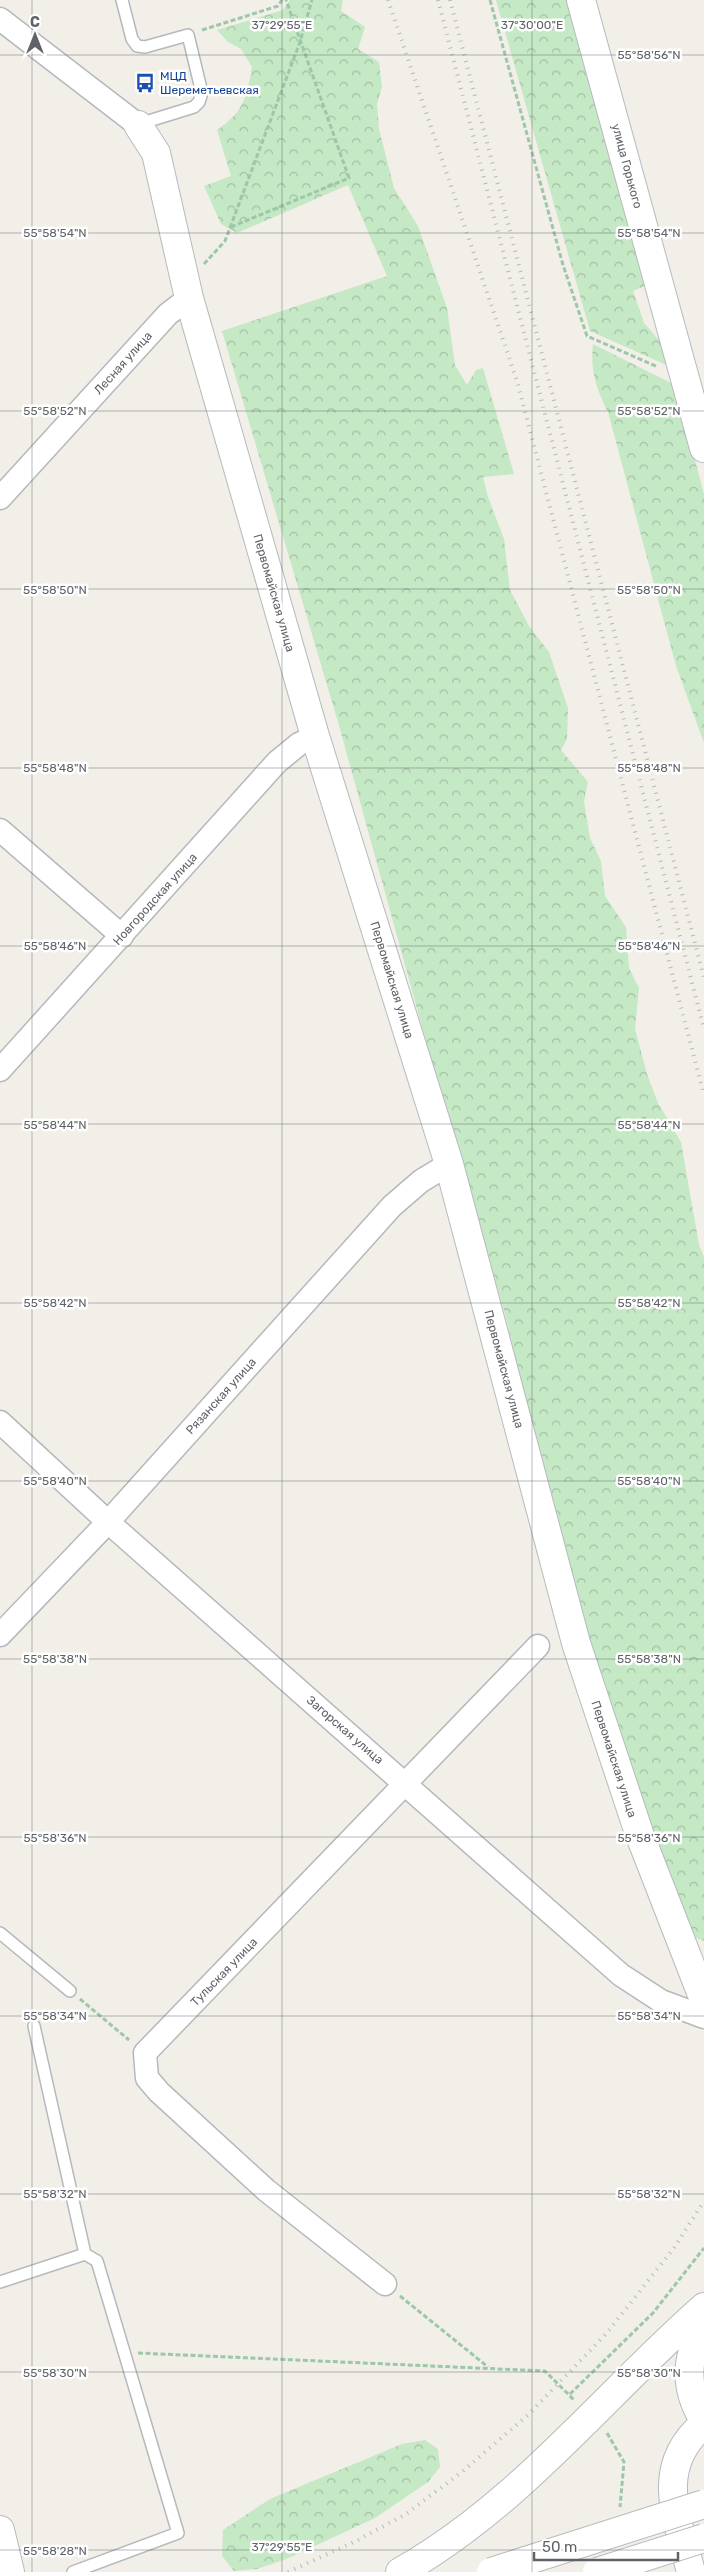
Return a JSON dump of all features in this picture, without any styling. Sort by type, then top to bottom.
[{"type":"street","name":"улица Горького","points":[[581,0],[696,382],[704,448]]},
{"type":"street","name":"Первомайская улица","points":[[0,19],[138,125],[156,153],[188,290],[315,736],[449,1164],[576,1643],[639,1833],[704,2000]]},
{"type":"street","name":"Лесная улица","points":[[0,498],[188,290]]},
{"type":"street","name":"Новгородская улица","points":[[0,1070],[277,762],[299,744],[315,736]]},
{"type":"street","points":[[0,830],[122,936]]},
{"type":"street","name":"Рязанская улица","points":[[0,1635],[108,1522],[392,1206],[421,1181],[449,1164]]},
{"type":"street","name":"Загорская улица","points":[[0,1422],[108,1522],[621,1975],[661,2001],[704,2016]]},
{"type":"street","name":"Тульская улица","points":[[145,2053],[538,1646]]},
{"type":"street","points":[[145,2053],[147,2078],[159,2092],[266,2190],[385,2284]]},
{"type":"street","points":[[400,2572],[457,2538],[493,2508],[704,2307]]},
{"type":"street","points":[[691,2572],[672,2499],[673,2470],[684,2447],[704,2422],[693,2396],[689,2375],[690,2355],[704,2326]]},
{"type":"street","points":[[491,2572],[704,2504]]},
{"type":"street","points":[[0,2530],[10,2572]]},
{"type":"street","points":[[597,2572],[704,2538]]},
{"type":"lane","points":[[122,0],[132,39],[137,46],[145,47],[188,35],[202,93],[200,102],[194,107],[138,125]]},
{"type":"lane","points":[[0,1933],[70,1991]]},
{"type":"lane","points":[[34,2026],[85,2254],[97,2262],[178,2533],[73,2572]]},
{"type":"lane","points":[[0,2282],[85,2254]]},
{"type":"path","points":[[188,35],[278,6],[282,0]]},
{"type":"path","points":[[231,227],[349,178],[286,0]]},
{"type":"path","points":[[188,290],[225,241],[231,227],[300,42],[312,0]]},
{"type":"path","points":[[490,0],[563,266],[587,336],[696,382]]},
{"type":"path","points":[[70,1991],[145,2053]]},
{"type":"path","points":[[570,2394],[653,2312],[704,2248]]},
{"type":"path","points":[[385,2284],[489,2368]]},
{"type":"path","points":[[125,2352],[546,2371],[570,2394],[575,2402]]},
{"type":"path","points":[[605,2432],[624,2462],[619,2514]]},
{"type":"green space","points":[[290,0],[343,0],[341,11],[365,27],[358,49],[379,62],[382,87],[377,104],[379,129],[394,188],[418,226],[447,308],[455,365],[467,385],[476,370],[483,368],[514,474],[483,477],[488,497],[504,539],[510,590],[529,626],[549,652],[568,708],[567,739],[561,750],[588,782],[584,801],[590,838],[601,861],[605,896],[626,927],[629,968],[639,988],[635,1029],[647,1074],[658,1103],[681,1142],[699,1245],[704,1257],[704,1941],[696,1938],[649,1825],[580,1624],[505,1314],[432,1063],[338,722],[222,331],[387,276],[348,185],[237,233],[221,224],[204,186],[231,176],[217,130],[233,117],[242,103],[248,88],[252,67],[241,49],[228,42],[217,30],[283,10]]},
{"type":"green space","points":[[496,0],[570,0],[649,284],[633,291],[644,323],[664,346],[671,367],[590,331]]},
{"type":"green space","points":[[593,344],[675,385],[704,494],[704,743],[676,666],[608,412],[595,379],[592,362]]},
{"type":"green space","points":[[425,2440],[438,2449],[440,2467],[428,2482],[375,2518],[289,2558],[257,2569],[234,2571],[222,2556],[223,2530],[270,2499],[402,2444]]},
{"type":"railway","points":[[388,0],[517,381],[704,1095]]},
{"type":"railway","points":[[438,0],[704,1029]]},
{"type":"railway","points":[[450,0],[704,978]]},
{"type":"railway","points":[[288,2572],[356,2541],[406,2514],[463,2471],[528,2415],[606,2334],[674,2248],[704,2201]]},
{"type":"place","name":"МЦД Шереметьевская","points":[[145,83]]}]
